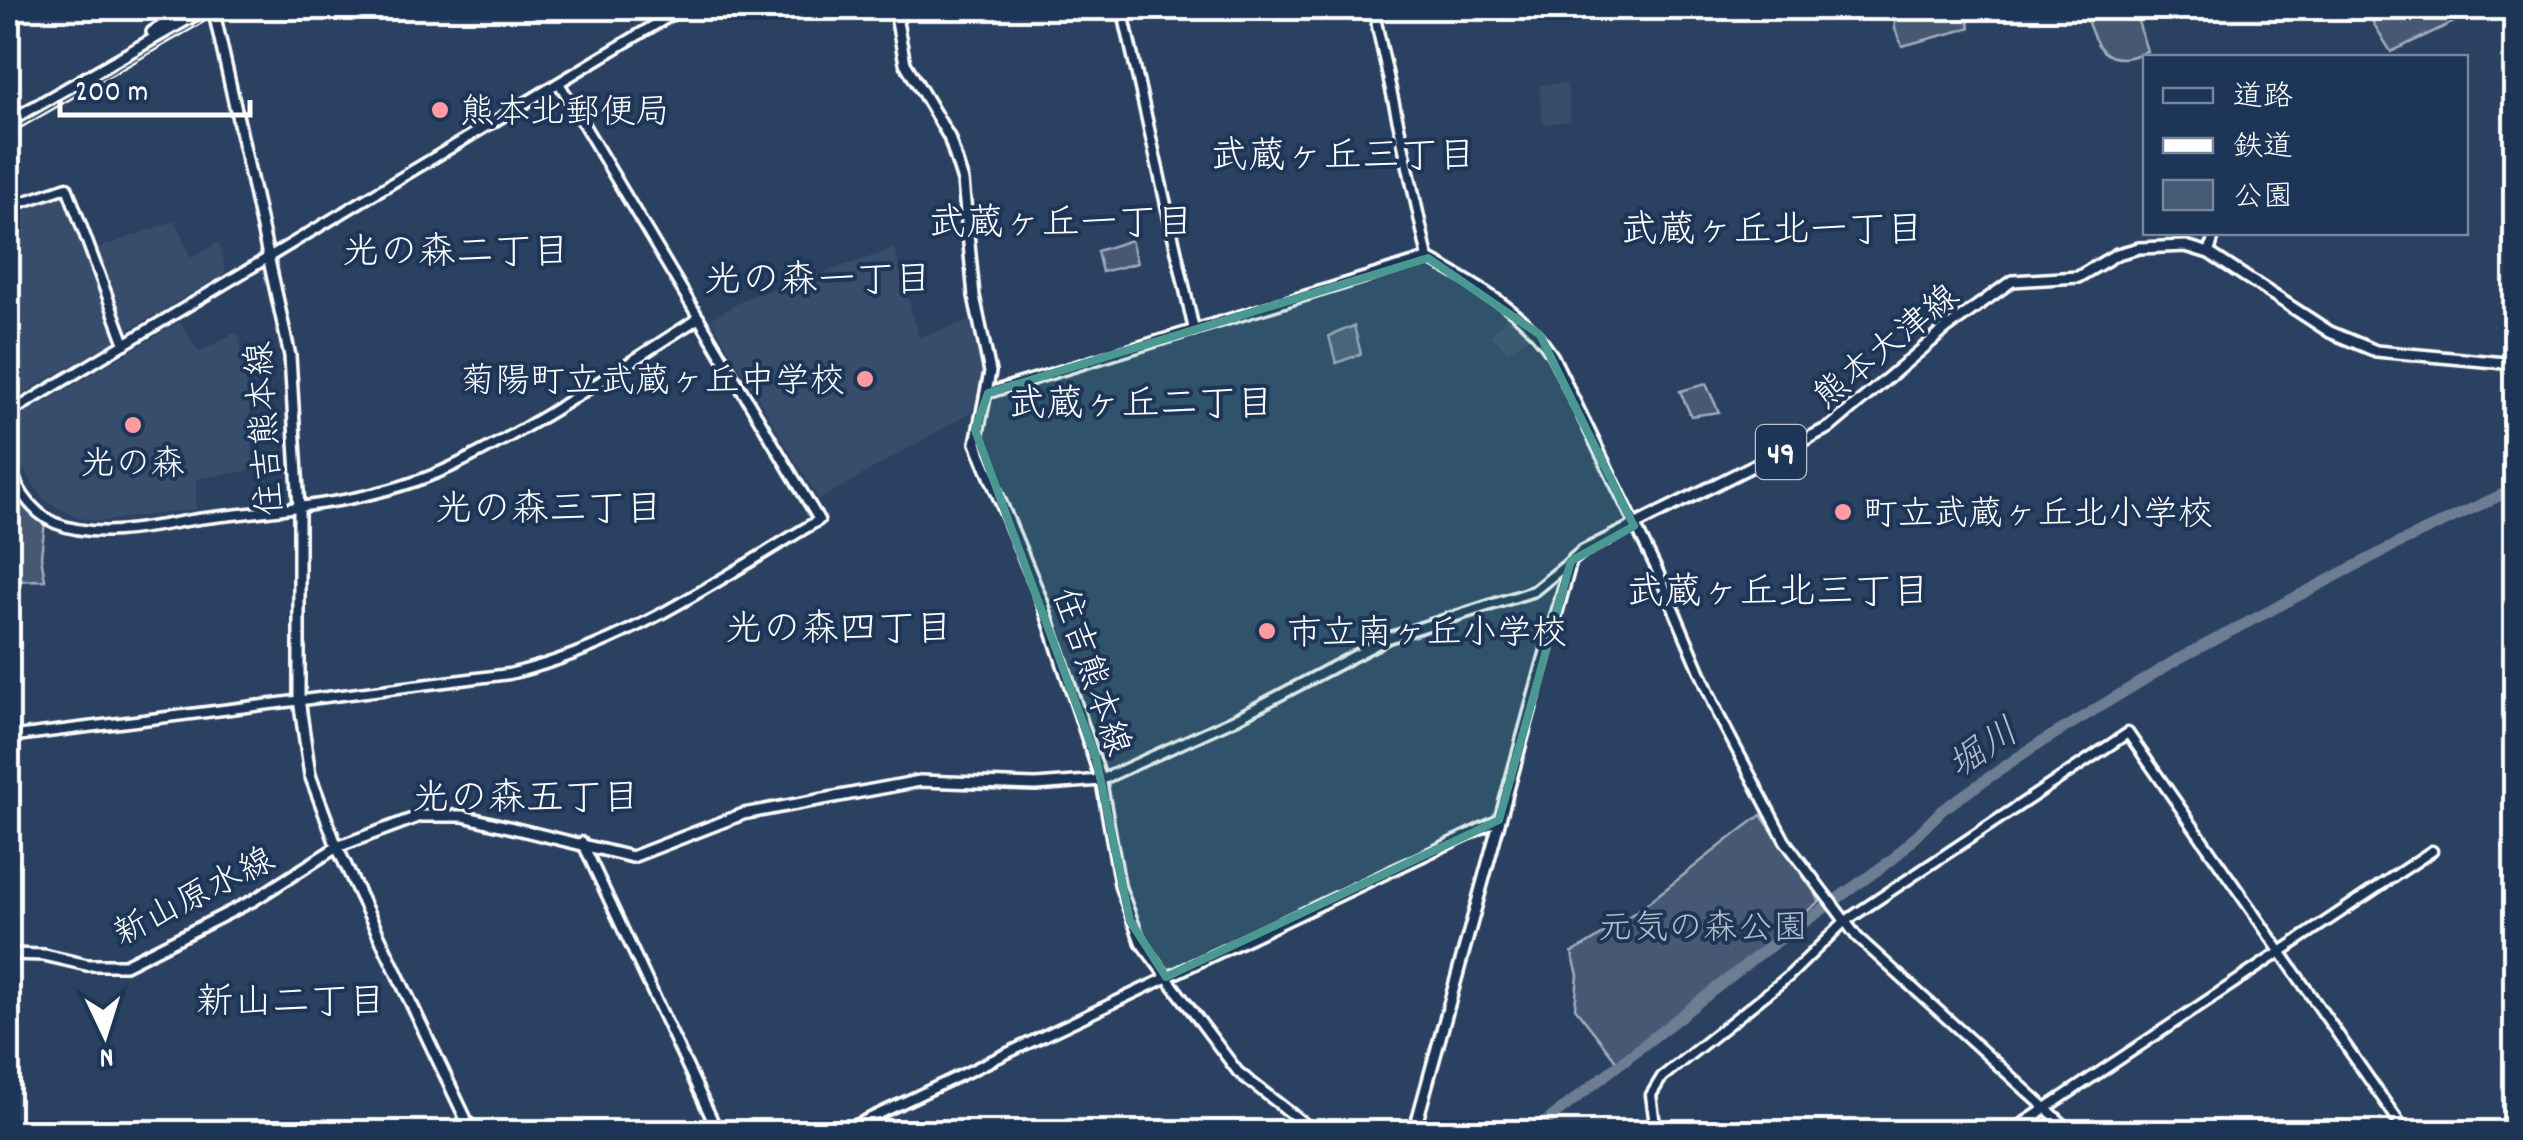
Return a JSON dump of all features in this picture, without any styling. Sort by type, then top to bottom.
[{"type":"main road","points":[[8,122],[191,8]]},
{"type":"main road","points":[[117,57],[210,8]]},
{"type":"main road","name":"住吉熊本線","points":[[210,8],[290,356],[299,508],[299,699],[310,775],[338,847],[472,1132]]},
{"type":"main road","name":"住吉熊本線","points":[[338,847],[376,830],[435,814],[642,856],[743,814],[920,781],[1036,784],[1101,780],[1042,601],[976,443],[975,430],[988,394],[990,372],[974,296],[959,161],[905,62],[897,22],[905,8]]},
{"type":"main road","name":"熊本大津線","points":[[1571,561],[1830,427],[1947,328],[2012,281],[2078,277],[2116,254],[2139,248],[2186,246],[2210,252],[2352,343],[2405,356],[2516,364]]},
{"type":"main road","points":[[1414,1132],[1571,561]]},
{"type":"main road","name":"新山原水線","points":[[8,954],[44,955],[87,966],[125,965],[254,900],[338,847]]},
{"type":"street","points":[[8,414],[683,8]]},
{"type":"street","points":[[1122,8],[1194,330]]},
{"type":"street","points":[[1373,8],[1428,258],[1511,308],[1540,335],[1571,386],[1766,810],[1844,922],[2072,1132]]},
{"type":"street","points":[[8,737],[508,674],[568,658],[635,630],[818,520],[559,83]]},
{"type":"street","points":[[8,207],[67,187],[125,344]]},
{"type":"street","points":[[2210,252],[2214,235]]},
{"type":"street","points":[[988,394],[1428,258]]},
{"type":"street","points":[[8,458],[18,487],[30,503],[52,522],[76,529],[130,529],[299,508],[402,486],[448,468],[699,318]]},
{"type":"street","points":[[1315,1132],[1250,1085],[1141,942],[1124,906],[1101,780],[1234,719],[1388,638],[1534,590],[1571,561]]},
{"type":"street","points":[[1656,1132],[1651,1095],[1662,1077],[1789,976],[1844,922],[2128,733],[2406,1132]]},
{"type":"street","points":[[841,1132],[1499,820]]},
{"type":"street","points":[[582,842],[718,1132]]},
{"type":"street","points":[[2010,1132],[2432,851]]},
{"type":"highlighted area","points":[[1428,258],[1540,335],[1634,526],[1571,561],[1499,820],[1166,977],[1130,921],[1096,758],[975,430],[988,393]]},
{"type":"shaded area","points":[[1567,83],[1571,121],[1543,124],[1539,85]]},
{"type":"shaded area","name":"光の森","points":[[61,195],[117,339],[16,397],[8,393],[8,214]]},
{"type":"shaded area","points":[[175,221],[191,258],[219,242],[226,273],[126,331],[93,250]]},
{"type":"shaded area","name":"菊陽町立武蔵ヶ丘中学校","points":[[894,249],[919,337],[973,320],[983,373],[978,398],[971,412],[819,500],[711,319],[747,298]]},
{"type":"shaded area","points":[[1509,314],[1532,334],[1508,352],[1491,336]]},
{"type":"shaded area","name":"光の森","points":[[180,322],[199,352],[234,333],[239,335],[250,408],[253,470],[196,479],[196,509],[102,521],[78,518],[44,500],[22,466],[12,431],[17,419]]},
{"type":"green space","points":[[1894,8],[1965,8],[1970,28],[1902,46],[1895,29]]},
{"type":"green space","points":[[2083,8],[2134,8],[2147,51],[2120,58],[2103,51]]},
{"type":"green space","points":[[2364,8],[2459,8],[2462,18],[2391,52]]},
{"type":"green space","points":[[1131,240],[1137,263],[1102,272],[1097,251]]},
{"type":"green space","points":[[1354,326],[1361,354],[1336,363],[1329,336]]},
{"type":"green space","points":[[1706,384],[1719,412],[1691,416],[1680,391]]},
{"type":"green space","points":[[8,486],[45,522],[41,556],[45,580],[8,581]]},
{"type":"green space","name":"元気の森公園","points":[[1761,815],[1820,901],[1618,1063],[1575,1008],[1578,975],[1572,953],[1645,905]]},
{"type":"waterway","name":"堀川","points":[[1533,1132],[1761,953],[1893,859],[1942,810],[2030,749],[2178,659],[2397,544],[2516,488]]},
{"type":"railway","points":[[8,135],[228,8]]},
{"type":"place","name":"熊本北郵便局","points":[[440,110]]},
{"type":"place","name":"菊陽町立武蔵ヶ丘中学校","points":[[865,379]]},
{"type":"place","name":"光の森","points":[[133,425]]},
{"type":"place","name":"町立武蔵ヶ丘北小学校","points":[[1843,512]]},
{"type":"place","name":"市立南ヶ丘小学校","points":[[1267,631]]},
{"type":"district","name":"武蔵ヶ丘三丁目","points":[[1343,154]]},
{"type":"district","name":"武蔵ヶ丘一丁目","points":[[1061,221]]},
{"type":"district","name":"武蔵ヶ丘北一丁目","points":[[1772,228]]},
{"type":"district","name":"光の森二丁目","points":[[456,250]]},
{"type":"district","name":"光の森一丁目","points":[[818,278]]},
{"type":"district","name":"武蔵ヶ丘二丁目","points":[[1141,402]]},
{"type":"district","name":"光の森三丁目","points":[[549,507]]},
{"type":"district","name":"武蔵ヶ丘北三丁目","points":[[1778,590]]},
{"type":"district","name":"光の森四丁目","points":[[839,627]]},
{"type":"district","name":"光の森五丁目","points":[[526,796]]},
{"type":"district","name":"新山二丁目","points":[[291,1000]]}]
